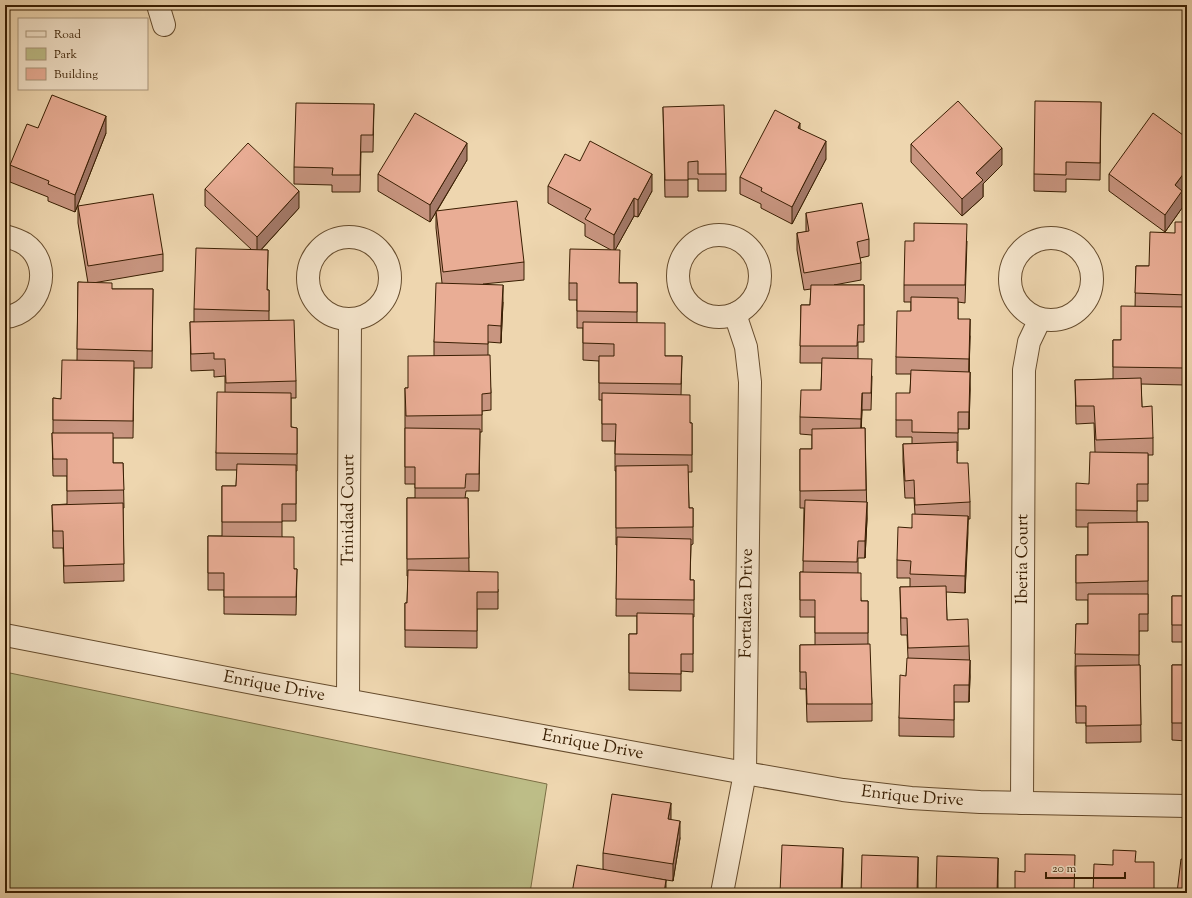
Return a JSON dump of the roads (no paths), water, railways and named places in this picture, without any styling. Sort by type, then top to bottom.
[{"type":"street","points":[[5,236],[26,245],[35,255],[40,266],[41,280],[39,292],[32,303],[23,312],[5,318]]},
{"type":"street","name":"Fortaleza Drive","points":[[722,893],[744,773],[750,382],[746,347],[735,314]]},
{"type":"street","name":"Trinidad Court","points":[[348,700],[350,319]]},
{"type":"street","name":"Iberia Court","points":[[1022,802],[1024,370],[1028,342],[1040,319]]},
{"type":"street","name":"Enrique Drive","points":[[5,635],[348,700],[843,790],[911,798],[1187,806]]}]
